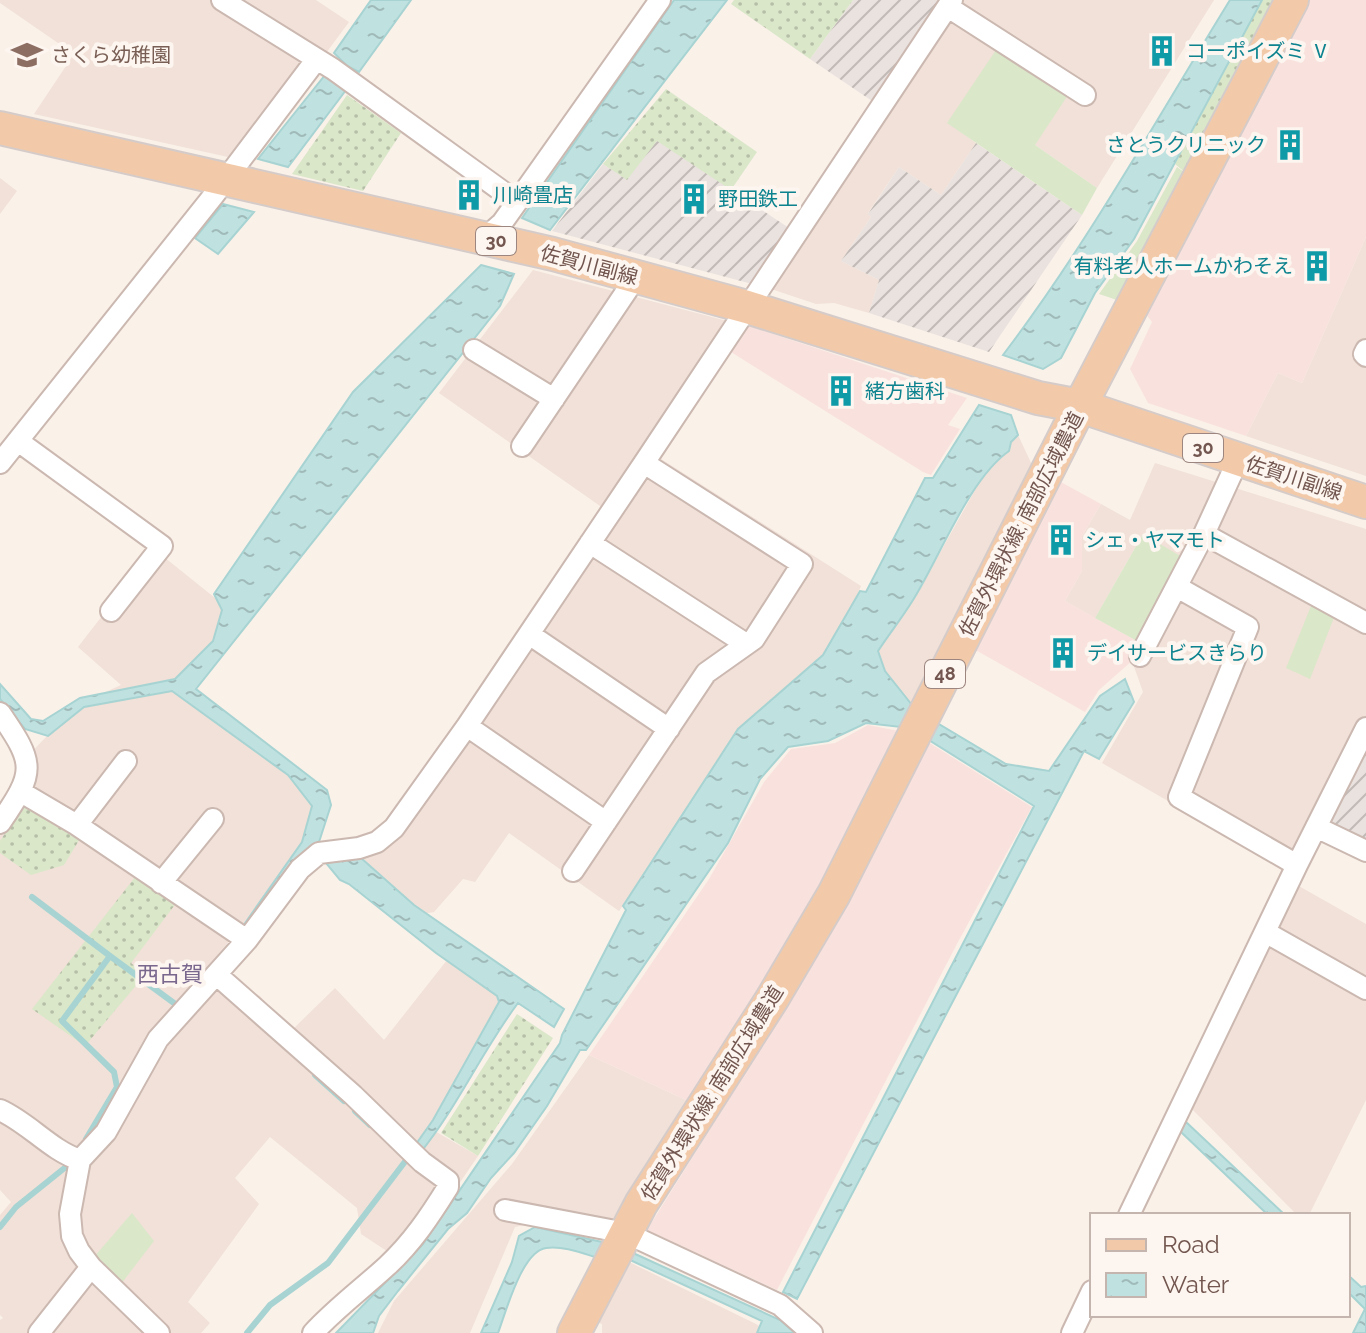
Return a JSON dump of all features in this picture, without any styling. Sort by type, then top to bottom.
[{"type":"main road","name":"佐賀外環状線; 南部広域農道","points":[[574,1333],[641,1204],[772,999],[834,894],[1080,406],[1292,0]]},
{"type":"main road","name":"佐賀川副線","points":[[0,128],[484,239],[747,307],[1038,398],[1080,406],[1366,502]]},
{"type":"street","points":[[222,0],[333,69],[517,202]]},
{"type":"street","points":[[484,239],[502,223],[660,0]]},
{"type":"street","points":[[159,1333],[91,1267],[79,1251],[72,1236],[70,1214],[80,1160],[106,1132],[158,1039],[247,940],[300,869],[319,853],[359,848],[377,842],[394,828],[467,726],[950,3],[1085,95]]},
{"type":"street","points":[[0,463],[316,60]]},
{"type":"street","points":[[522,446],[636,277]]},
{"type":"street","points":[[474,350],[554,399]]},
{"type":"street","points":[[18,441],[162,546],[111,611]]},
{"type":"street","points":[[1140,656],[1204,534],[1238,460]]},
{"type":"street","points":[[573,871],[706,673],[754,639],[802,564],[644,463]]},
{"type":"street","points":[[1204,534],[1366,623]]},
{"type":"street","points":[[590,543],[746,644]]},
{"type":"street","points":[[1177,587],[1248,627],[1179,797],[1297,865]]},
{"type":"street","points":[[529,634],[669,729]]},
{"type":"street","points":[[0,713],[24,748],[28,767],[21,792],[0,823]]},
{"type":"street","points":[[467,726],[606,822]]},
{"type":"street","points":[[1130,1213],[1366,728]]},
{"type":"street","points":[[77,825],[126,761]]},
{"type":"street","points":[[21,792],[77,825],[247,940]]},
{"type":"street","points":[[161,883],[213,819]]},
{"type":"street","points":[[1316,827],[1366,851]]},
{"type":"street","points":[[1265,932],[1366,989]]},
{"type":"street","points":[[217,975],[353,1095],[422,1162],[448,1181],[448,1187],[423,1227],[388,1266],[341,1303],[315,1332]]},
{"type":"street","points":[[0,1110],[15,1117],[68,1156],[80,1160]]},
{"type":"street","points":[[505,1210],[626,1233],[780,1305],[812,1333]]},
{"type":"street","points":[[39,1333],[91,1267]]},
{"type":"street","points":[[1072,1333],[1090,1295]]},
{"type":"shaded area","points":[[0,0],[316,0],[349,22],[246,161],[34,114],[74,54],[0,3]]},
{"type":"shaded area","points":[[853,0],[943,0],[875,103],[810,59]]},
{"type":"shaded area","points":[[959,0],[1214,0],[1097,188],[1035,145],[947,122],[976,143],[941,195],[899,167],[868,213],[871,217],[841,261],[879,280],[869,313],[834,303],[816,304],[768,288]]},
{"type":"shaded area","points":[[1310,0],[1366,0],[1366,237],[1302,383],[1278,373],[1246,436],[1148,403],[1130,369],[1152,322],[1145,313]]},
{"type":"shaded area","points":[[657,140],[792,230],[756,285],[552,231],[603,164],[627,179]]},
{"type":"shaded area","points":[[976,143],[1082,215],[989,352],[869,313],[879,280],[841,261],[871,217],[868,214],[899,167],[941,195]]},
{"type":"shaded area","points":[[0,178],[17,191],[0,214]]},
{"type":"shaded area","points":[[1366,237],[1366,476],[1246,436],[1278,373],[1302,383]]},
{"type":"shaded area","points":[[533,270],[731,322],[603,508],[439,393]]},
{"type":"shaded area","points":[[746,325],[967,398],[948,425],[960,429],[931,475],[731,352]]},
{"type":"shaded area","points":[[1018,435],[1033,467],[980,566],[950,636],[912,705],[885,671],[877,651],[913,601],[979,483],[999,458],[1009,451],[1011,442]]},
{"type":"shaded area","points":[[658,457],[861,586],[828,662],[744,733],[619,911],[509,833],[475,882],[463,879],[434,912],[416,915],[357,862],[400,835]]},
{"type":"shaded area","points":[[1155,463],[1366,529],[1366,716],[1288,870],[1102,763],[1143,692],[1132,661],[1143,534],[1095,618],[1065,601],[1082,571],[1082,536],[1101,504],[1130,520]]},
{"type":"shaded area","points":[[1059,481],[1101,504],[1082,536],[1082,571],[1065,601],[1137,641],[1132,661],[1099,690],[1085,712],[972,648]]},
{"type":"shaded area","points":[[154,549],[235,614],[180,690],[320,793],[305,848],[209,966],[260,996],[290,1032],[335,988],[384,1040],[451,955],[514,997],[433,1130],[478,1156],[426,1232],[399,1259],[361,1234],[357,1208],[270,1137],[235,1178],[259,1204],[188,1302],[210,1323],[201,1333],[0,1333],[0,1320],[3,1318],[0,1315],[0,1215],[11,1202],[0,1190],[0,807],[15,787],[20,764],[77,705],[121,685],[78,647]]},
{"type":"shaded area","points":[[868,725],[899,731],[831,874],[690,1102],[589,1055],[709,879],[764,782],[791,749],[835,743]]},
{"type":"shaded area","points":[[928,742],[1032,807],[958,942],[777,1290],[647,1230],[813,964]]},
{"type":"shaded area","points":[[1366,745],[1366,843],[1325,824]]},
{"type":"shaded area","points":[[1297,885],[1366,924],[1366,1100],[1310,1213],[1295,1213],[1187,1104]]},
{"type":"shaded area","points":[[589,1055],[690,1102],[602,1239],[538,1222],[515,1227],[470,1333],[378,1333],[394,1301],[512,1164]]},
{"type":"shaded area","points":[[627,1261],[770,1333],[602,1333],[602,1324],[596,1322]]},
{"type":"green space","points":[[734,0],[853,0],[810,59],[731,4]]},
{"type":"green space","points":[[1262,0],[1279,0],[1187,174],[1175,164]]},
{"type":"green space","points":[[998,47],[1070,92],[1035,145],[1097,188],[1082,215],[947,123]]},
{"type":"green space","points":[[666,89],[757,152],[731,190],[657,141],[627,180],[603,164]]},
{"type":"green space","points":[[347,95],[401,133],[363,191],[292,174]]},
{"type":"green space","points":[[1177,167],[1187,174],[1120,301],[1099,294],[1137,241]]},
{"type":"green space","points":[[1143,534],[1182,557],[1137,641],[1095,618]]},
{"type":"green space","points":[[1313,601],[1335,615],[1310,679],[1286,668]]},
{"type":"green space","points":[[24,805],[81,837],[64,865],[31,875],[0,853],[0,841]]},
{"type":"green space","points":[[139,872],[177,902],[131,963],[145,975],[85,1046],[32,1009]]},
{"type":"green space","points":[[517,1014],[553,1038],[478,1156],[441,1133]]},
{"type":"green space","points":[[132,1213],[154,1241],[121,1284],[94,1257]]},
{"type":"water","points":[[371,0],[411,0],[359,72],[347,66],[334,53]]},
{"type":"water","points":[[674,0],[727,0],[550,230],[522,218]]},
{"type":"water","points":[[1230,0],[1262,0],[1134,239],[1095,293],[1061,358],[1043,369],[1003,355],[1093,225]]},
{"type":"water","points":[[325,75],[346,90],[288,167],[258,159]]},
{"type":"water","points":[[223,204],[254,212],[218,254],[195,238]]},
{"type":"water","points":[[481,265],[514,274],[500,306],[196,689],[327,790],[331,805],[319,842],[298,859],[248,924],[243,926],[302,842],[312,806],[288,775],[172,691],[84,707],[48,736],[25,729],[0,699],[0,684],[31,719],[43,721],[80,698],[175,679],[213,641],[222,610],[214,594],[353,392]]},
{"type":"water","points":[[979,405],[1011,415],[1018,435],[1011,442],[1009,451],[994,464],[968,499],[913,600],[878,651],[885,671],[912,705],[901,727],[866,723],[828,741],[788,747],[760,779],[728,843],[586,1050],[580,1050],[547,1106],[514,1153],[491,1178],[467,1213],[448,1229],[398,1291],[379,1316],[373,1333],[336,1333],[423,1244],[560,1043],[626,910],[623,906],[738,729],[823,655],[860,591],[866,592],[925,478],[933,478]]},
{"type":"water","points":[[1125,679],[1134,702],[1099,759],[1084,751],[797,1299],[783,1292],[1034,806],[929,740],[937,723],[1006,764],[1049,771],[1100,696]]},
{"type":"water","points":[[361,858],[414,905],[564,1009],[554,1027],[518,1003],[420,1153],[414,1147],[433,1120],[499,1002],[497,996],[340,880],[326,863]]},
{"type":"water","points":[[1186,1122],[1283,1213],[1266,1213],[1180,1131]]},
{"type":"water","points":[[535,1227],[602,1242],[595,1257],[559,1248],[537,1252],[522,1271],[498,1333],[481,1333],[512,1262],[519,1236]]},
{"type":"water","points":[[633,1253],[780,1320],[795,1333],[757,1333],[762,1321],[630,1260]]},
{"type":"water","points":[[1350,1277],[1361,1287],[1366,1286],[1366,1333],[1353,1333],[1365,1309],[1350,1294]]},
{"type":"waterway","points":[[32,897],[110,956]]},
{"type":"waterway","points":[[86,1139],[117,1087],[114,1072],[62,1021],[110,956],[178,1006],[182,1002]]},
{"type":"waterway","points":[[315,1075],[344,1101]]},
{"type":"waterway","points":[[355,1111],[370,1125]]},
{"type":"waterway","points":[[247,1333],[270,1305],[328,1263],[407,1159]]},
{"type":"waterway","points":[[0,1227],[16,1207],[67,1166]]},
{"type":"place","name":"コーポイズミ Ⅴ","points":[[1162,51]]},
{"type":"place","name":"さくら幼稚園","points":[[27,55]]},
{"type":"place","name":"さとうクリニック","points":[[1290,145]]},
{"type":"place","name":"川崎畳店","points":[[469,195]]},
{"type":"place","name":"野田鉄工","points":[[694,199]]},
{"type":"place","name":"有料老人ホームかわそえ","points":[[1317,266]]},
{"type":"place","name":"緒方歯科","points":[[841,391]]},
{"type":"place","name":"シェ・ヤマモト","points":[[1061,540]]},
{"type":"place","name":"デイサービスきらり","points":[[1063,653]]},
{"type":"district","name":"西古賀","points":[[170,974]]}]
